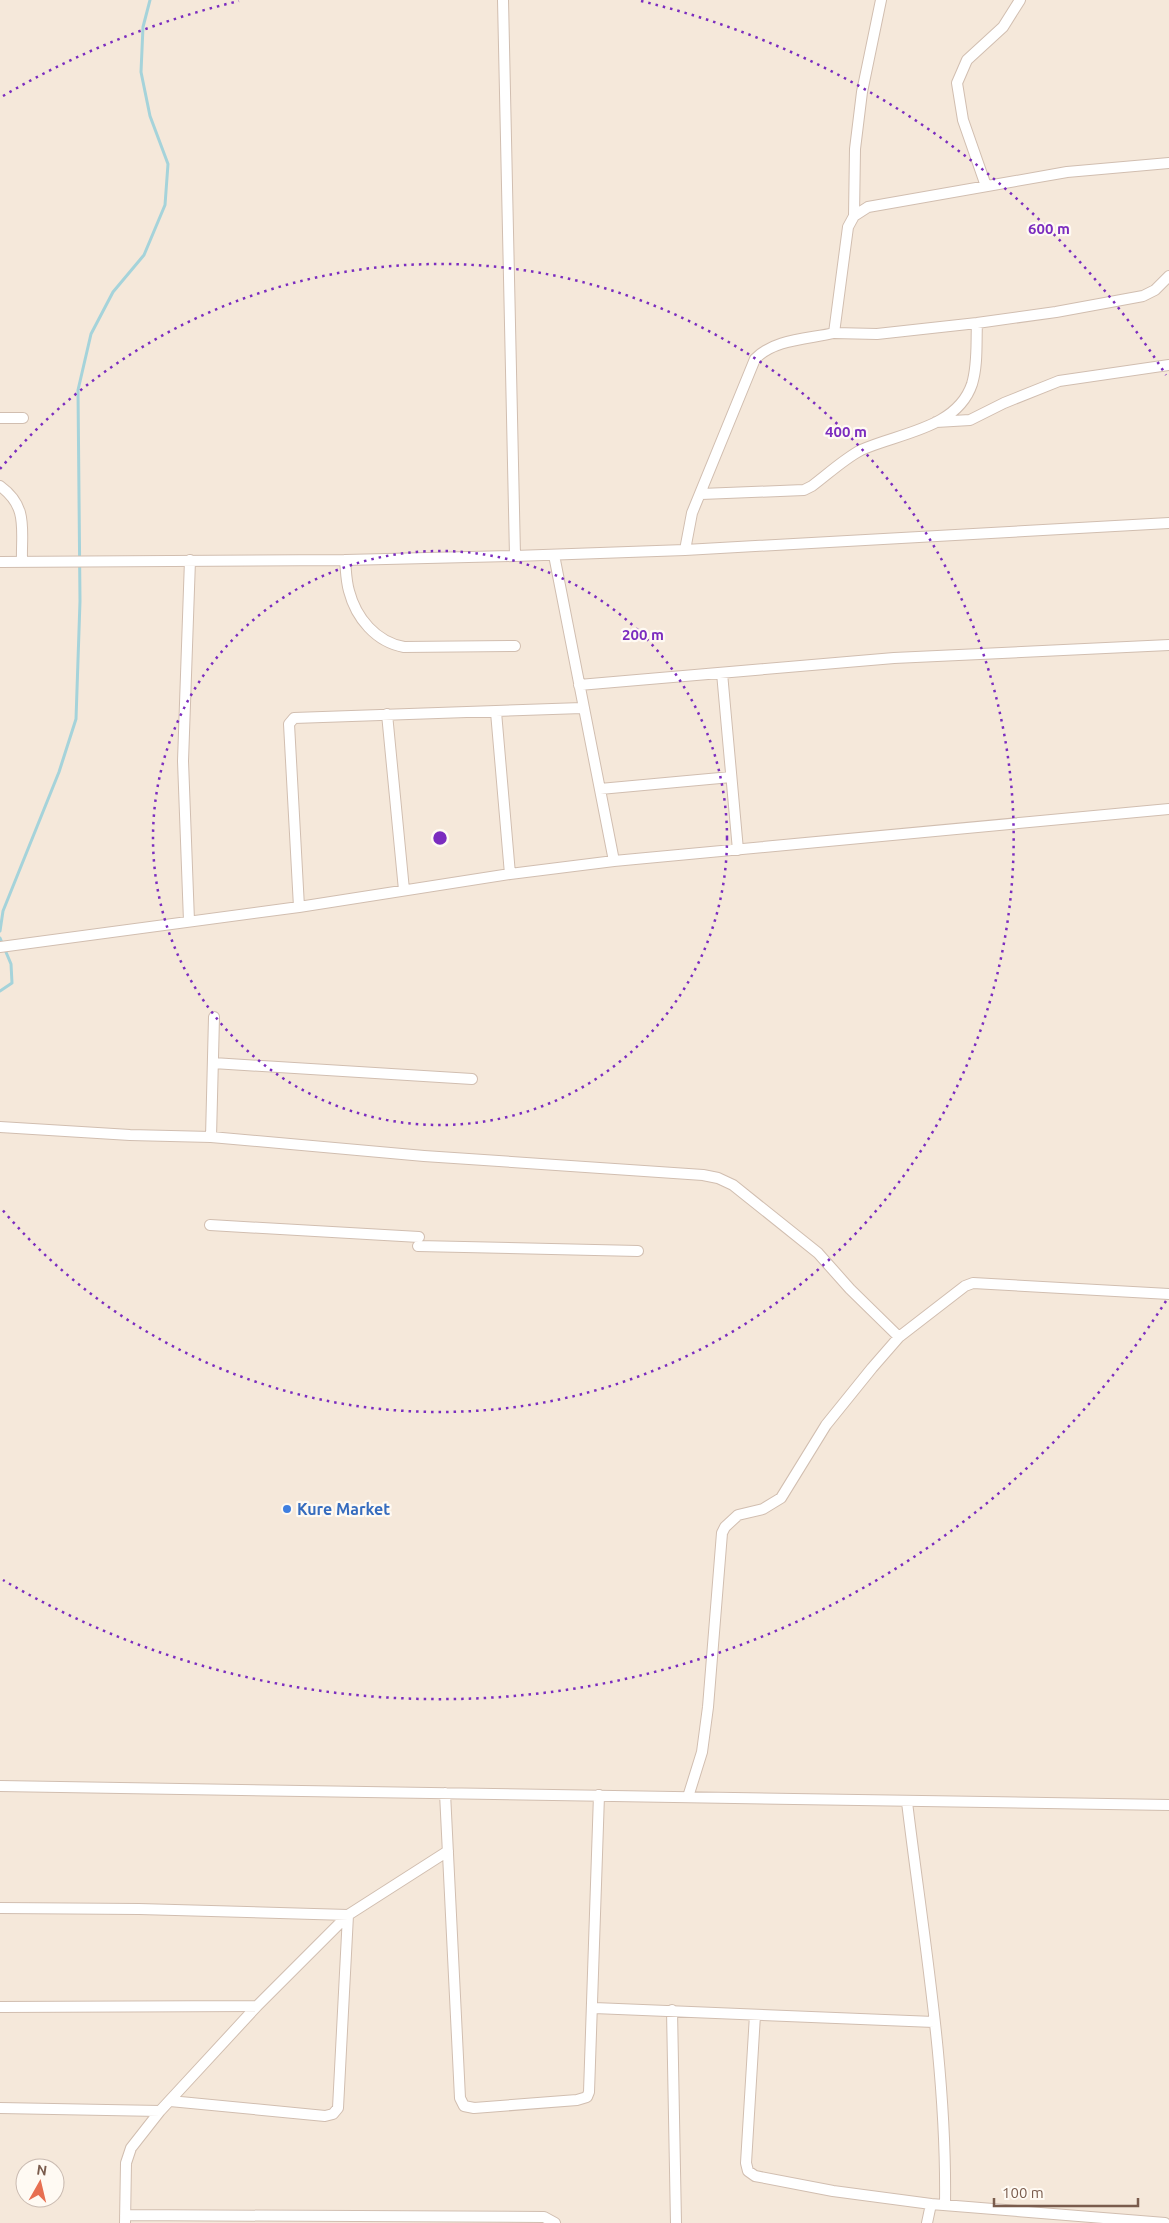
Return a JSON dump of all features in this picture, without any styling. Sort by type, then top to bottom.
[{"type":"street","points":[[503,0],[515,556]]},
{"type":"street","points":[[834,333],[846,236],[854,216],[855,149],[862,92],[881,0]]},
{"type":"street","points":[[986,186],[963,120],[957,83],[967,60],[1002,27],[1020,0]]},
{"type":"street","points":[[854,216],[868,207],[1067,172],[1169,163]]},
{"type":"street","points":[[685,550],[689,524],[755,359],[763,351],[773,346],[834,333],[877,334],[977,323],[1056,312],[1143,296],[1154,290],[1169,276]]},
{"type":"street","points":[[701,494],[804,490],[862,450],[936,422],[957,408],[972,384],[975,367],[977,323]]},
{"type":"street","points":[[936,422],[970,420],[1004,403],[1059,381],[1169,365]]},
{"type":"street","points":[[0,418],[22,418]]},
{"type":"street","points":[[0,486],[14,498],[21,511],[22,562]]},
{"type":"street","points":[[0,498],[14,498]]},
{"type":"street","points":[[0,562],[345,560],[554,555],[685,550],[1169,523]]},
{"type":"street","points":[[554,555],[582,708],[614,861]]},
{"type":"street","points":[[188,921],[183,761],[190,560]]},
{"type":"street","points":[[345,560],[349,590],[355,604],[370,630],[390,644],[404,647],[515,646]]},
{"type":"street","points":[[578,686],[894,658],[1169,644]]},
{"type":"street","points":[[722,673],[738,850]]},
{"type":"street","points":[[299,907],[289,724],[297,717],[582,708]]},
{"type":"street","points":[[496,712],[510,874]]},
{"type":"street","points":[[387,714],[404,890]]},
{"type":"street","points":[[600,789],[731,777]]},
{"type":"street","points":[[0,947],[299,907],[510,874],[614,861],[1169,809]]},
{"type":"street","points":[[210,1137],[214,1017]]},
{"type":"street","points":[[212,1063],[472,1079]]},
{"type":"street","points":[[0,1127],[130,1135],[210,1137],[424,1156],[703,1175],[718,1178],[733,1185],[818,1253],[850,1289],[899,1337]]},
{"type":"street","points":[[210,1225],[419,1242],[638,1251]]},
{"type":"street","points":[[688,1797],[702,1752],[708,1707],[722,1533],[725,1527],[738,1515],[763,1510],[781,1498],[826,1425],[899,1337],[965,1286],[973,1283],[1169,1294]]},
{"type":"street","points":[[0,1786],[1169,1805]]},
{"type":"street","points":[[445,1793],[460,2098],[464,2106],[474,2108],[578,2100],[586,2097],[591,2088],[599,1795]]},
{"type":"street","points":[[907,1802],[943,2100],[945,2205]]},
{"type":"street","points":[[448,1851],[348,1915],[256,2006],[160,2111],[131,2148],[126,2163],[125,2219],[440,2220],[544,2217],[555,2223]]},
{"type":"street","points":[[0,1908],[139,1909],[348,1915]]},
{"type":"street","points":[[170,2101],[325,2116],[333,2114],[338,2108],[348,1915]]},
{"type":"street","points":[[0,2007],[256,2006]]},
{"type":"street","points":[[594,2008],[934,2022]]},
{"type":"street","points":[[672,2010],[676,2223]]},
{"type":"street","points":[[755,2015],[746,2163],[748,2171],[755,2176],[833,2191],[931,2204],[1165,2223]]},
{"type":"street","points":[[0,2108],[160,2111]]},
{"type":"street","points":[[927,2223],[931,2204]]},
{"type":"shaded area","points":[[0,0],[1169,0],[1169,2223],[0,2223]]},
{"type":"waterway","points":[[0,931],[3,911],[59,772],[76,719],[80,601],[78,390],[91,334],[113,292],[144,255],[165,205],[168,164],[150,116],[141,72],[143,27],[150,0]]},
{"type":"waterway","points":[[0,938],[11,964],[12,983],[0,991]]},
{"type":"place","name":"Kure Market","points":[[287,1509]]}]
